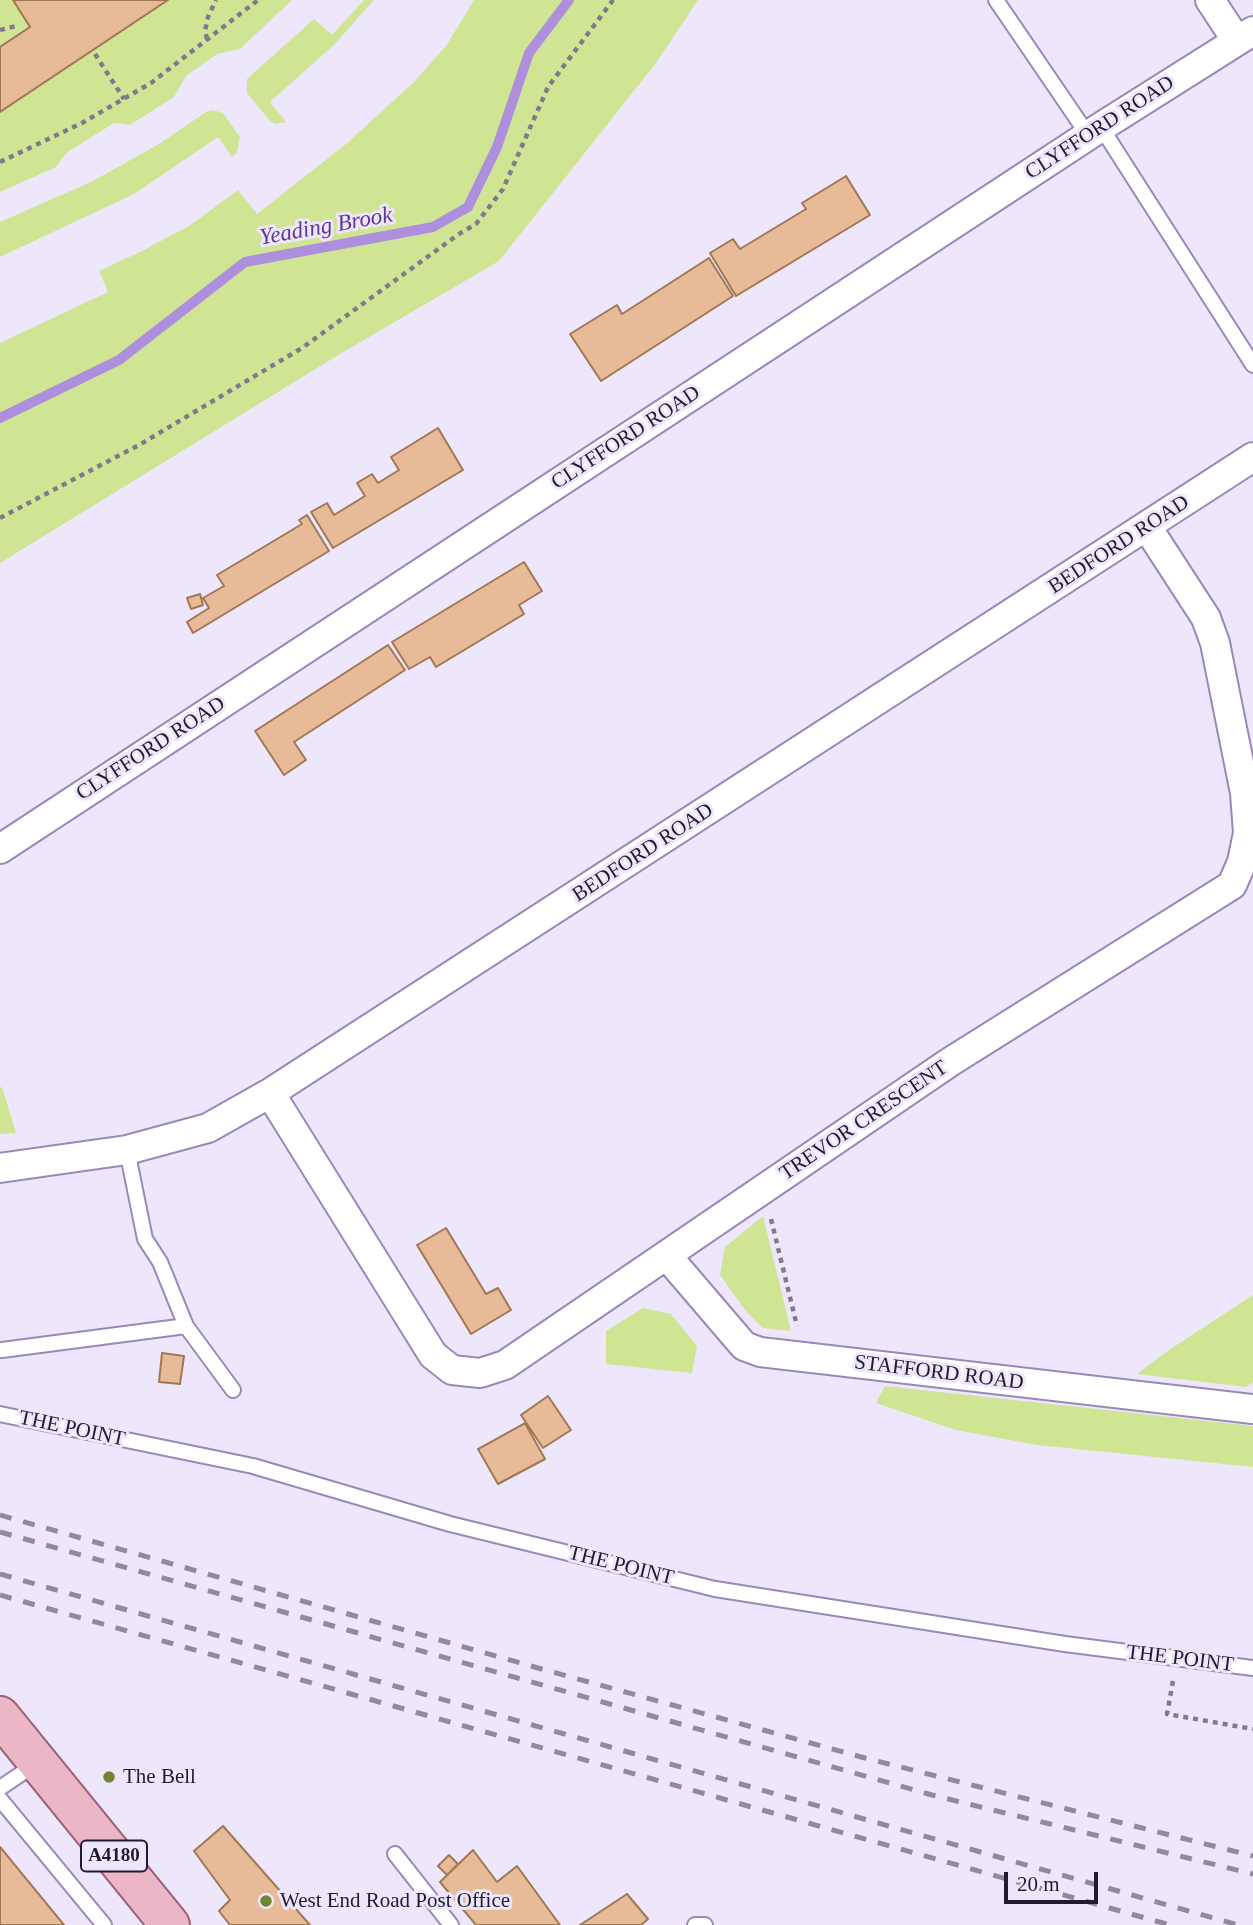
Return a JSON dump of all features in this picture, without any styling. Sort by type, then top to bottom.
[{"type":"main road","name":"A4180","points":[[0,1716],[42,1773],[170,1925]]},
{"type":"main road","name":"A4180","points":[[0,1741],[42,1773]]},
{"type":"street","points":[[1210,0],[1245,36]]},
{"type":"street","name":"CLYFFORD ROAD","points":[[0,849],[1094,131],[1245,36]]},
{"type":"street","name":"BEDFORD ROAD","points":[[0,1168],[127,1150],[208,1128],[270,1093],[1253,457]]},
{"type":"street","name":"TREVOR CRESCENT","points":[[270,1093],[433,1354],[452,1370],[480,1373],[505,1365],[950,1062],[1232,885],[1242,862],[1248,833],[1245,793],[1215,643],[1206,618],[1147,527]]},
{"type":"street","name":"STAFFORD ROAD","points":[[667,1256],[744,1346],[760,1352],[1253,1409]]},
{"type":"lane","points":[[996,0],[1094,131],[1253,365]]},
{"type":"lane","points":[[127,1150],[145,1239],[160,1262],[186,1326],[233,1390]]},
{"type":"lane","points":[[2,1350],[186,1326]]},
{"type":"lane","name":"THE POINT","points":[[0,1414],[253,1465],[450,1524],[715,1589],[1065,1644],[1253,1668]]},
{"type":"lane","points":[[0,1788],[42,1773]]},
{"type":"lane","points":[[0,1799],[104,1925]]},
{"type":"lane","points":[[395,1854],[451,1925]]},
{"type":"lane","points":[[695,1925],[705,1925]]},
{"type":"path","points":[[208,39],[205,31],[216,0]]},
{"type":"path","points":[[0,162],[82,123],[151,83],[258,0]]},
{"type":"path","points":[[0,518],[139,445],[302,348],[476,224],[503,189],[548,87],[613,0]]},
{"type":"path","points":[[0,30],[16,26]]},
{"type":"path","points":[[95,54],[124,99]]},
{"type":"path","points":[[768,1206],[800,1338]]},
{"type":"path","points":[[1177,1658],[1167,1714],[1253,1729]]},
{"type":"green space","points":[[0,0],[13,0],[30,27],[0,47]]},
{"type":"green space","points":[[168,0],[292,0],[240,49],[217,54],[186,76],[174,97],[130,125],[114,123],[66,153],[56,167],[0,192],[0,112]]},
{"type":"green space","points":[[364,0],[374,0],[334,45],[270,102],[286,122],[276,124],[270,121],[247,93],[247,79],[314,19],[332,35]]},
{"type":"green space","points":[[474,0],[698,0],[656,63],[499,261],[340,354],[0,563],[0,343],[108,292],[99,271],[189,226],[238,190],[257,214],[346,144],[414,82],[446,46]]},
{"type":"green space","points":[[213,110],[223,113],[240,137],[237,152],[232,157],[218,137],[134,194],[0,257],[0,222],[91,182]]},
{"type":"green space","points":[[0,1086],[3,1090],[16,1133],[0,1134]]},
{"type":"green space","points":[[763,1216],[791,1331],[763,1328],[745,1310],[720,1275],[725,1247]]},
{"type":"green space","points":[[1253,1295],[1253,1382],[1246,1387],[1137,1374],[1169,1350]]},
{"type":"green space","points":[[643,1308],[671,1314],[697,1346],[692,1373],[606,1364],[606,1331]]},
{"type":"green space","points":[[885,1386],[1253,1426],[1253,1467],[1037,1445],[956,1430],[876,1403]]},
{"type":"building","points":[[13,0],[168,0],[0,112],[0,47],[30,27]]},
{"type":"building","points":[[846,176],[870,215],[736,296],[710,253],[733,239],[740,249],[806,209],[802,203]]},
{"type":"building","points":[[709,258],[733,296],[601,381],[570,334],[617,305],[622,314]]},
{"type":"building","points":[[438,428],[463,470],[333,548],[311,512],[327,503],[334,515],[365,496],[357,483],[372,474],[378,483],[399,470],[391,457]]},
{"type":"building","points":[[307,515],[329,551],[193,633],[187,622],[209,608],[203,598],[224,586],[217,575],[302,524],[299,520]]},
{"type":"building","points":[[524,562],[542,591],[519,605],[524,614],[436,667],[430,657],[409,669],[392,642]]},
{"type":"building","points":[[200,594],[203,605],[191,609],[187,598]]},
{"type":"building","points":[[388,645],[405,670],[294,742],[306,760],[284,775],[255,731]]},
{"type":"building","points":[[446,1228],[486,1294],[498,1288],[511,1310],[471,1334],[417,1245]]},
{"type":"building","points":[[162,1353],[184,1356],[180,1384],[159,1382]]},
{"type":"building","points":[[548,1396],[571,1430],[543,1448],[521,1415]]},
{"type":"building","points":[[525,1423],[545,1459],[498,1484],[478,1449]]},
{"type":"building","points":[[223,1826],[310,1925],[230,1925],[219,1911],[230,1900],[194,1851]]},
{"type":"building","points":[[0,1847],[64,1925],[0,1925]]},
{"type":"building","points":[[473,1850],[497,1882],[517,1866],[560,1925],[476,1925],[440,1882]]},
{"type":"building","points":[[449,1855],[458,1864],[447,1875],[438,1866]]},
{"type":"building","points":[[627,1894],[648,1919],[641,1925],[580,1925]]},
{"type":"waterway","name":"Yeading Brook","points":[[0,418],[119,360],[245,262],[433,227],[468,207],[497,147],[529,53],[569,0]]},
{"type":"railway","points":[[0,1515],[865,1758],[1253,1856]]},
{"type":"railway","points":[[0,1532],[932,1795],[1253,1874]]},
{"type":"railway","points":[[0,1574],[1238,1925]]},
{"type":"railway","points":[[0,1595],[1170,1925]]},
{"type":"place","name":"The Bell","points":[[109,1777]]},
{"type":"place","name":"West End Road Post Office","points":[[266,1901]]}]
